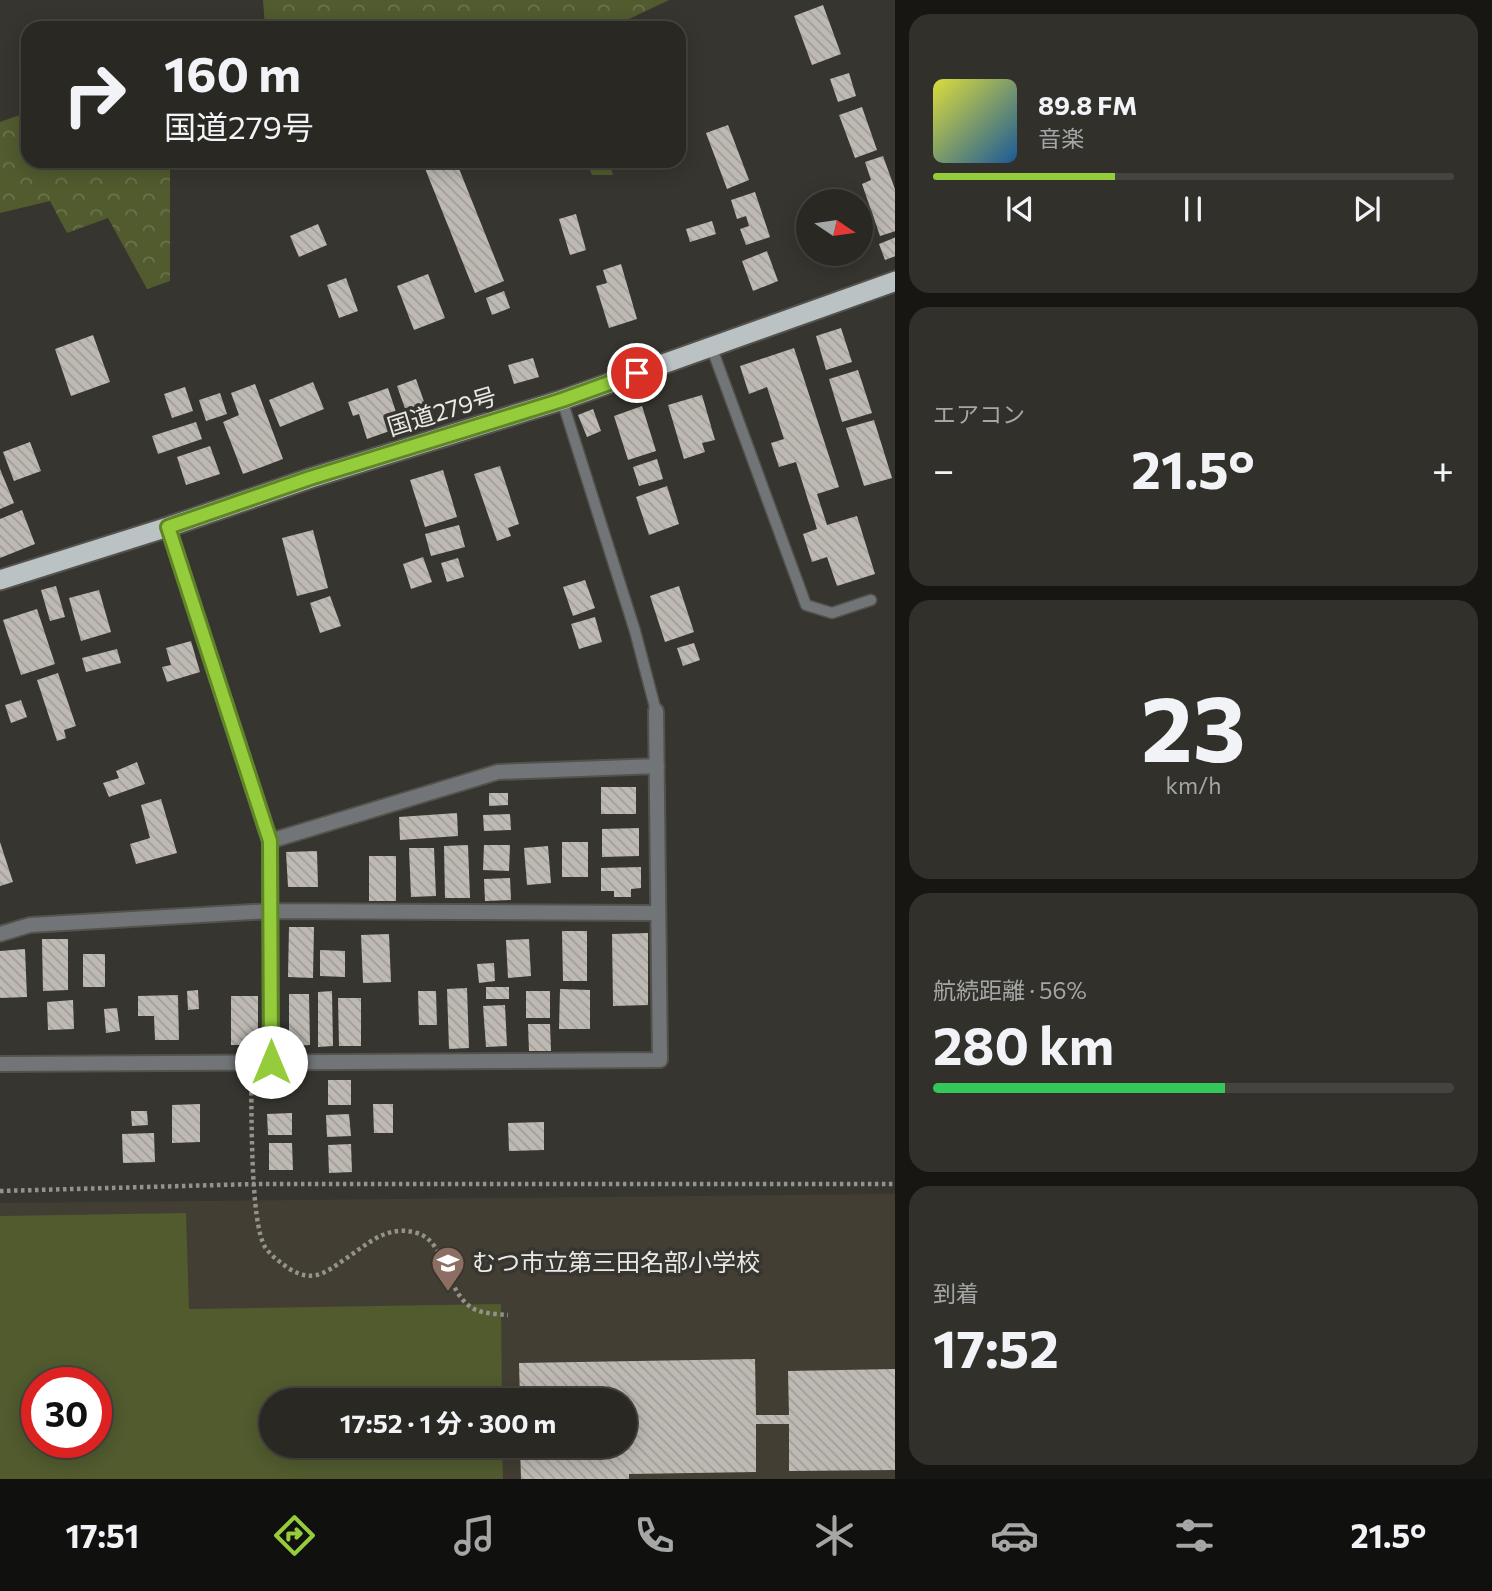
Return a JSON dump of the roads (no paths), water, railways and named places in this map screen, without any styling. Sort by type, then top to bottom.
[{"type":"highway","name":"国道279号","points":[[0,580],[168,527],[310,478],[562,400],[895,281]]},
{"type":"street","points":[[168,527],[270,841],[271,1062]]},
{"type":"street","points":[[0,1064],[660,1060],[656,711]]},
{"type":"street","points":[[270,841],[498,772],[657,766]]},
{"type":"street","points":[[0,934],[30,925],[270,911],[658,913]]},
{"type":"lane","points":[[711,345],[806,605],[832,613],[871,600]]},
{"type":"lane","points":[[562,400],[635,631],[656,711]]},
{"type":"place","name":"むつ市立第三田名部小学校","points":[[448,1293]]}]
